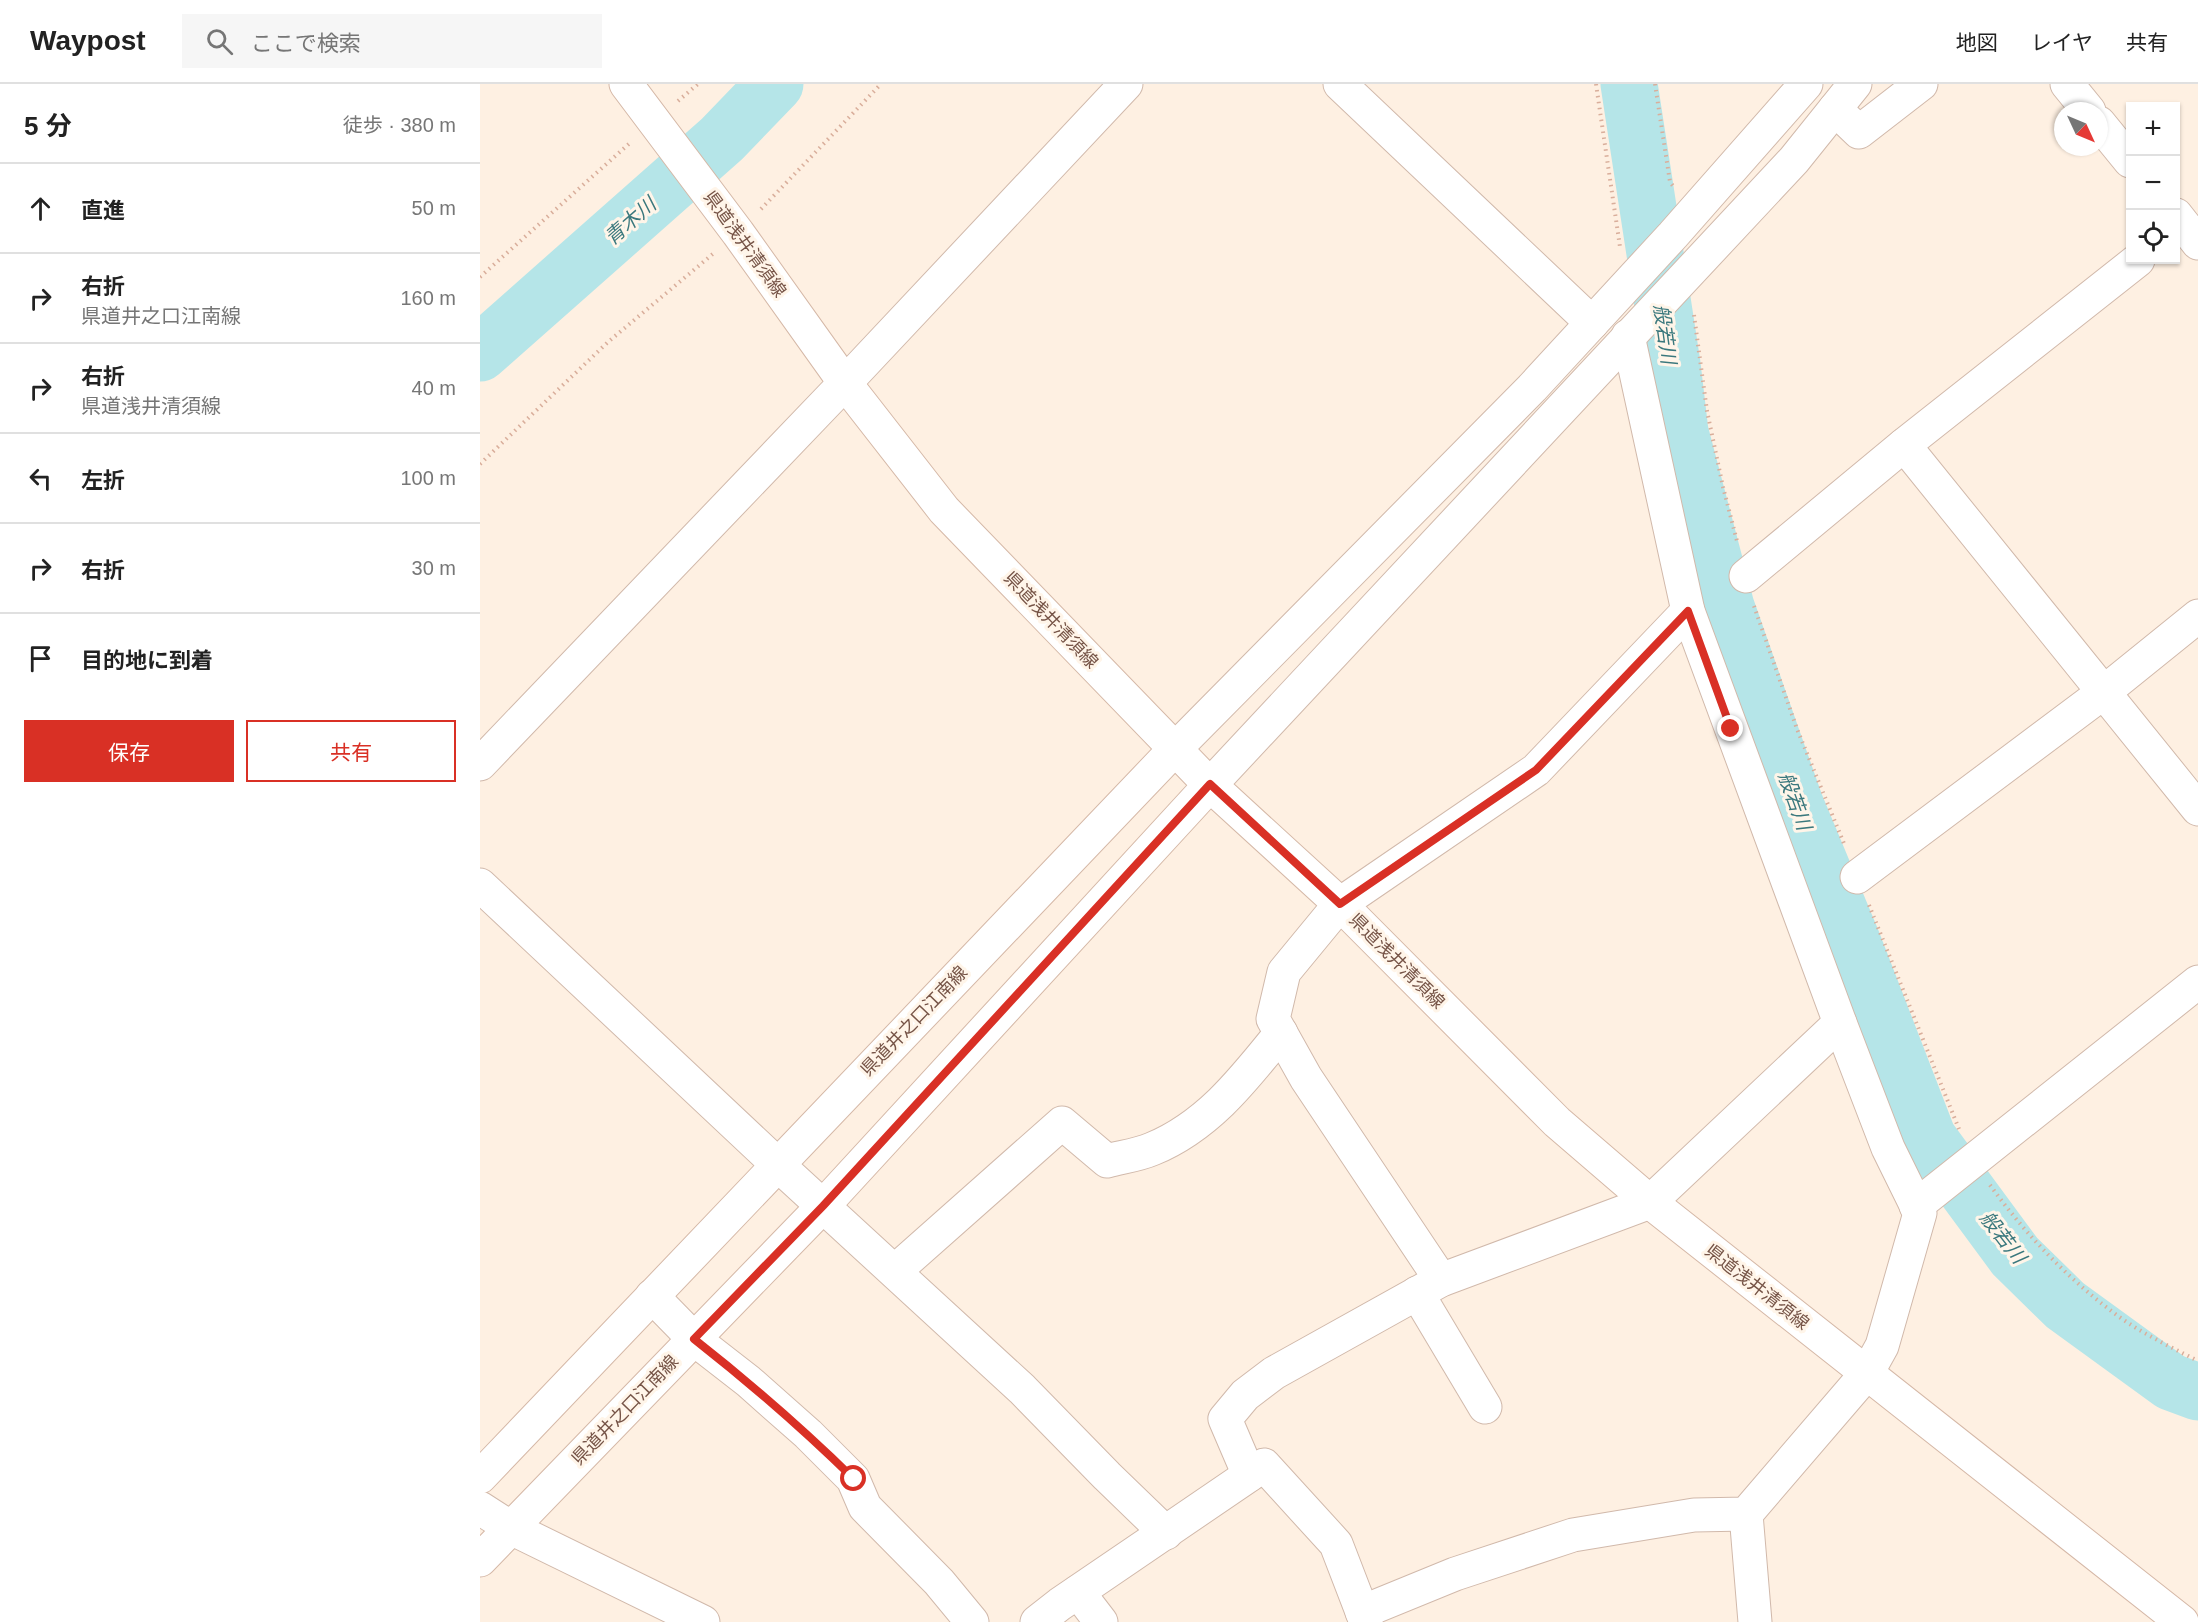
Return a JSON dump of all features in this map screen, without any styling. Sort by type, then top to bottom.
[{"type":"street","name":"県道浅井清須線","points":[[626,84],[738,233],[845,383],[944,510],[1210,784],[1340,904],[1557,1122],[1650,1202],[2182,1622]]},
{"type":"street","points":[[480,764],[845,383],[1126,84]]},
{"type":"street","points":[[1340,84],[1592,323]]},
{"type":"street","name":"県道井之口江南線","points":[[486,1461],[652,1296],[1175,749],[1532,388],[1682,225],[1806,84]]},
{"type":"street","points":[[1845,97],[1859,132],[1921,84]]},
{"type":"street","points":[[2067,84],[2082,102]]},
{"type":"street","name":"県道井之口江南線","points":[[480,1560],[823,1206],[1210,784],[1794,160],[1845,97]]},
{"type":"street","points":[[2108,134],[2126,156]]},
{"type":"street","points":[[1746,576],[1904,445],[2133,264]]},
{"type":"street","points":[[1634,330],[1688,611],[1888,1148],[1920,1213],[1882,1346],[1867,1373],[1746,1514],[1755,1622]]},
{"type":"street","points":[[1904,445],[2198,809]]},
{"type":"street","points":[[1485,1407],[1429,1286],[1273,1019],[1284,972],[1340,904],[1536,770],[1688,611]]},
{"type":"street","points":[[1857,877],[2104,692],[2198,616]]},
{"type":"street","points":[[480,885],[777,1164],[1022,1389],[1166,1533]]},
{"type":"street","points":[[1916,1206],[2198,982]]},
{"type":"street","points":[[1249,1475],[1225,1419],[1245,1395],[1274,1373],[1429,1286],[1650,1202],[1840,1023]]},
{"type":"street","points":[[895,1271],[1062,1123],[1107,1161],[1152,1149],[1200,1122],[1242,1080],[1281,1033]]},
{"type":"street","points":[[652,1296],[694,1339],[748,1381],[808,1434],[854,1479],[865,1507],[939,1582],[972,1622]]},
{"type":"street","points":[[1037,1622],[1264,1465],[1336,1544],[1364,1617],[1455,1574],[1573,1535],[1694,1515],[1746,1514]]},
{"type":"street","points":[[480,1508],[511,1528],[683,1618]]},
{"type":"street","points":[[1078,1592],[1101,1622]]},
{"type":"path","points":[[480,278],[698,84]]},
{"type":"path","points":[[480,464],[608,342],[738,233],[881,84]]},
{"type":"path","points":[[1596,84],[1630,281]]},
{"type":"path","points":[[1655,84],[1670,182],[1682,225]]},
{"type":"waterway","name":"青木川","points":[[480,353],[722,139],[775,84]]},
{"type":"waterway","name":"般若川","points":[[1629,84],[1672,364],[1680,432],[1726,607],[1795,804],[1852,941],[1928,1138],[2015,1256],[2065,1305],[2171,1382],[2198,1392]]},
{"type":"route","points":[[854,1479],[808,1434],[748,1381],[694,1339],[823,1206],[1210,784],[1340,904],[1536,770],[1688,611],[1731,729]]}]
